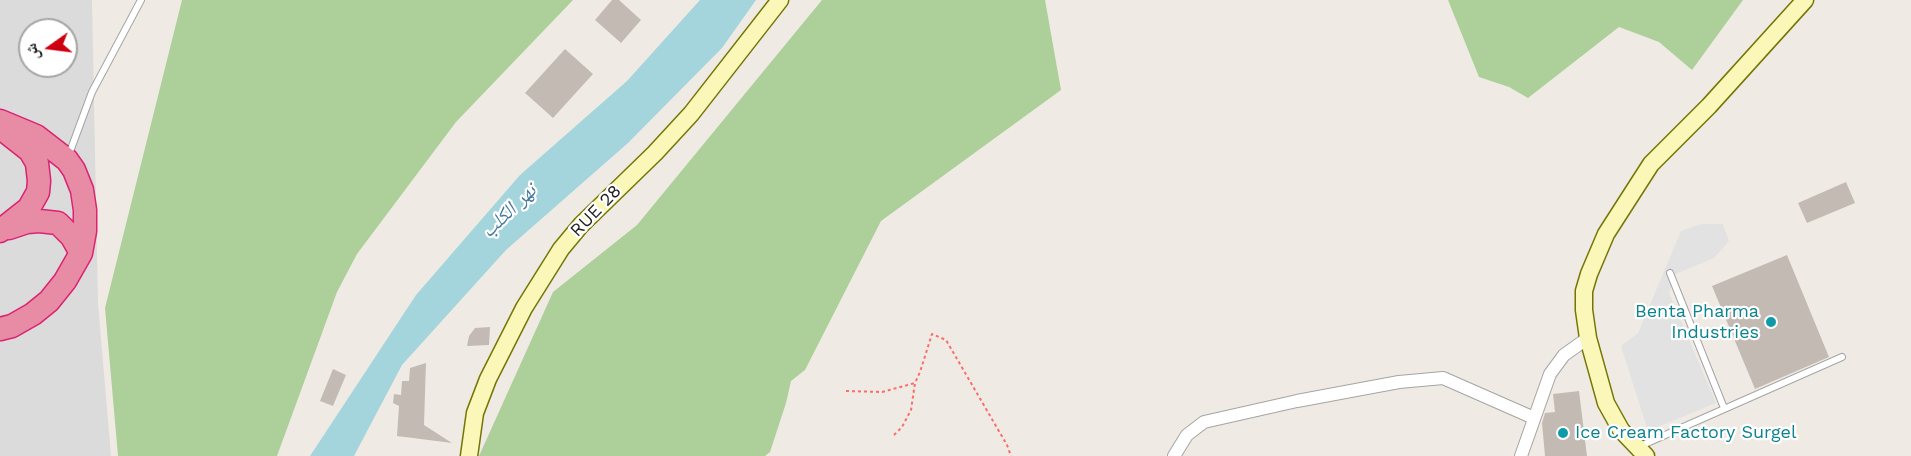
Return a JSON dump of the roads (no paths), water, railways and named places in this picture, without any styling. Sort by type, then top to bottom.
[{"type":"highway","points":[[0,121],[36,136],[67,160],[82,190],[85,210],[81,253],[65,281],[49,301],[33,314],[12,326],[0,328]]},
{"type":"highway","points":[[0,128],[30,151],[37,163],[39,181],[38,192],[29,208],[0,231]]},
{"type":"highway","points":[[0,231],[39,220],[58,223],[72,237],[81,253]]},
{"type":"street","name":"RUE 28","points":[[469,456],[475,413],[488,379],[524,308],[561,249],[581,225],[655,153],[691,114],[780,0]]},
{"type":"street","points":[[1641,451],[1621,430],[1606,403],[1588,338],[1584,310],[1584,291],[1589,274],[1606,234],[1651,164],[1709,106],[1805,0]]},
{"type":"street","points":[[1521,456],[1550,374],[1564,355],[1588,338]]},
{"type":"street","points":[[1174,456],[1187,435],[1204,422],[1297,401],[1399,382],[1443,378],[1534,418]]},
{"type":"lane","points":[[67,160],[92,92],[141,0]]},
{"type":"lane","points":[[1670,273],[1724,408]]},
{"type":"lane","points":[[1641,451],[1724,408],[1842,357]]},
{"type":"water","name":"نهر الكلب","points":[[700,0],[756,0],[722,48],[628,143],[506,250],[402,365],[354,456],[310,456],[416,295],[520,175],[627,81]]},
{"type":"place","name":"Benta Pharma Industries","points":[[1771,322]]},
{"type":"place","name":"Ice Cream Factory Surgel","points":[[1563,433]]}]
